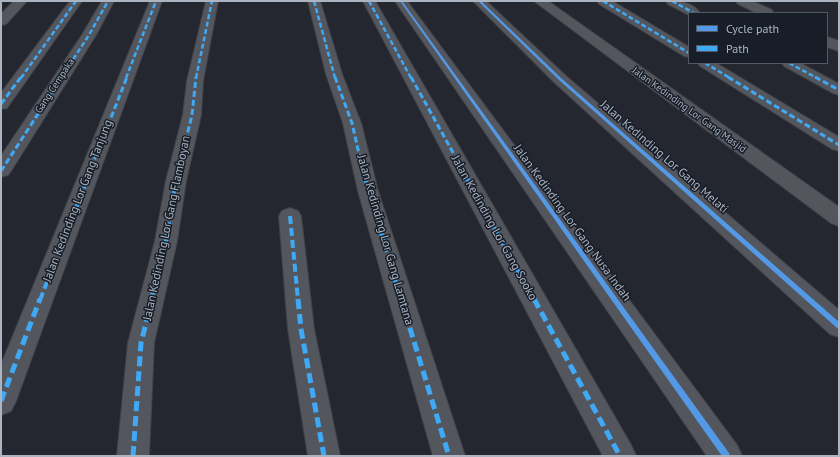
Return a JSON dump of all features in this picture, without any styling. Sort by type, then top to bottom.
[{"type":"street","points":[[1,21],[21,1]]},
{"type":"street","points":[[1,104],[76,1]]},
{"type":"street","name":"Gang Cempaka","points":[[1,172],[89,35],[108,1]]},
{"type":"street","name":"Jalan Kedinding Lor Gang Tanjung","points":[[1,401],[156,1]]},
{"type":"street","name":"Jalan Kedinding Lor Gang Flamboyan","points":[[133,456],[142,343],[166,241],[176,181],[192,115],[195,81],[212,1]]},
{"type":"street","name":"Jalan Kedinding Lor Gang Lamtana","points":[[314,1],[334,74],[352,123],[368,191],[449,456]]},
{"type":"street","name":"Jalan Kedinding Lor Gang Sooko","points":[[369,1],[620,456]]},
{"type":"street","name":"Jalan Kedinding Lor Gang Nusa Indah","points":[[401,1],[726,456]]},
{"type":"street","name":"Jalan Kedinding Lor Gang Melati","points":[[479,1],[560,79],[839,326]]},
{"type":"street","name":"Jalan Kedinding Lor Gang Masjid","points":[[540,1],[839,218]]},
{"type":"street","points":[[603,1],[688,52]]},
{"type":"street","points":[[672,1],[692,12]]},
{"type":"street","points":[[742,1],[765,12]]},
{"type":"street","points":[[828,42],[839,47]]},
{"type":"street","points":[[707,64],[839,145]]},
{"type":"street","points":[[791,64],[839,90]]},
{"type":"street","points":[[290,216],[301,329],[324,456]]},
{"type":"marked path","points":[[1,104],[76,1]]},
{"type":"marked path","points":[[1,171],[89,35],[108,1]]},
{"type":"marked path","points":[[1,401],[156,1]]},
{"type":"marked path","points":[[133,456],[141,343],[166,241],[176,181],[192,115],[195,81],[212,1]]},
{"type":"marked path","points":[[314,1],[334,74],[352,123],[368,191],[449,456]]},
{"type":"marked path","points":[[369,1],[620,456]]},
{"type":"marked path","points":[[603,1],[688,52]]},
{"type":"marked path","points":[[672,1],[692,12]]},
{"type":"marked path","points":[[707,64],[839,145]]},
{"type":"marked path","points":[[791,64],[839,90]]},
{"type":"marked path","points":[[290,216],[301,329],[324,456]]},
{"type":"cycle path","points":[[401,1],[726,456]]},
{"type":"cycle path","points":[[479,1],[560,79],[839,326]]}]
